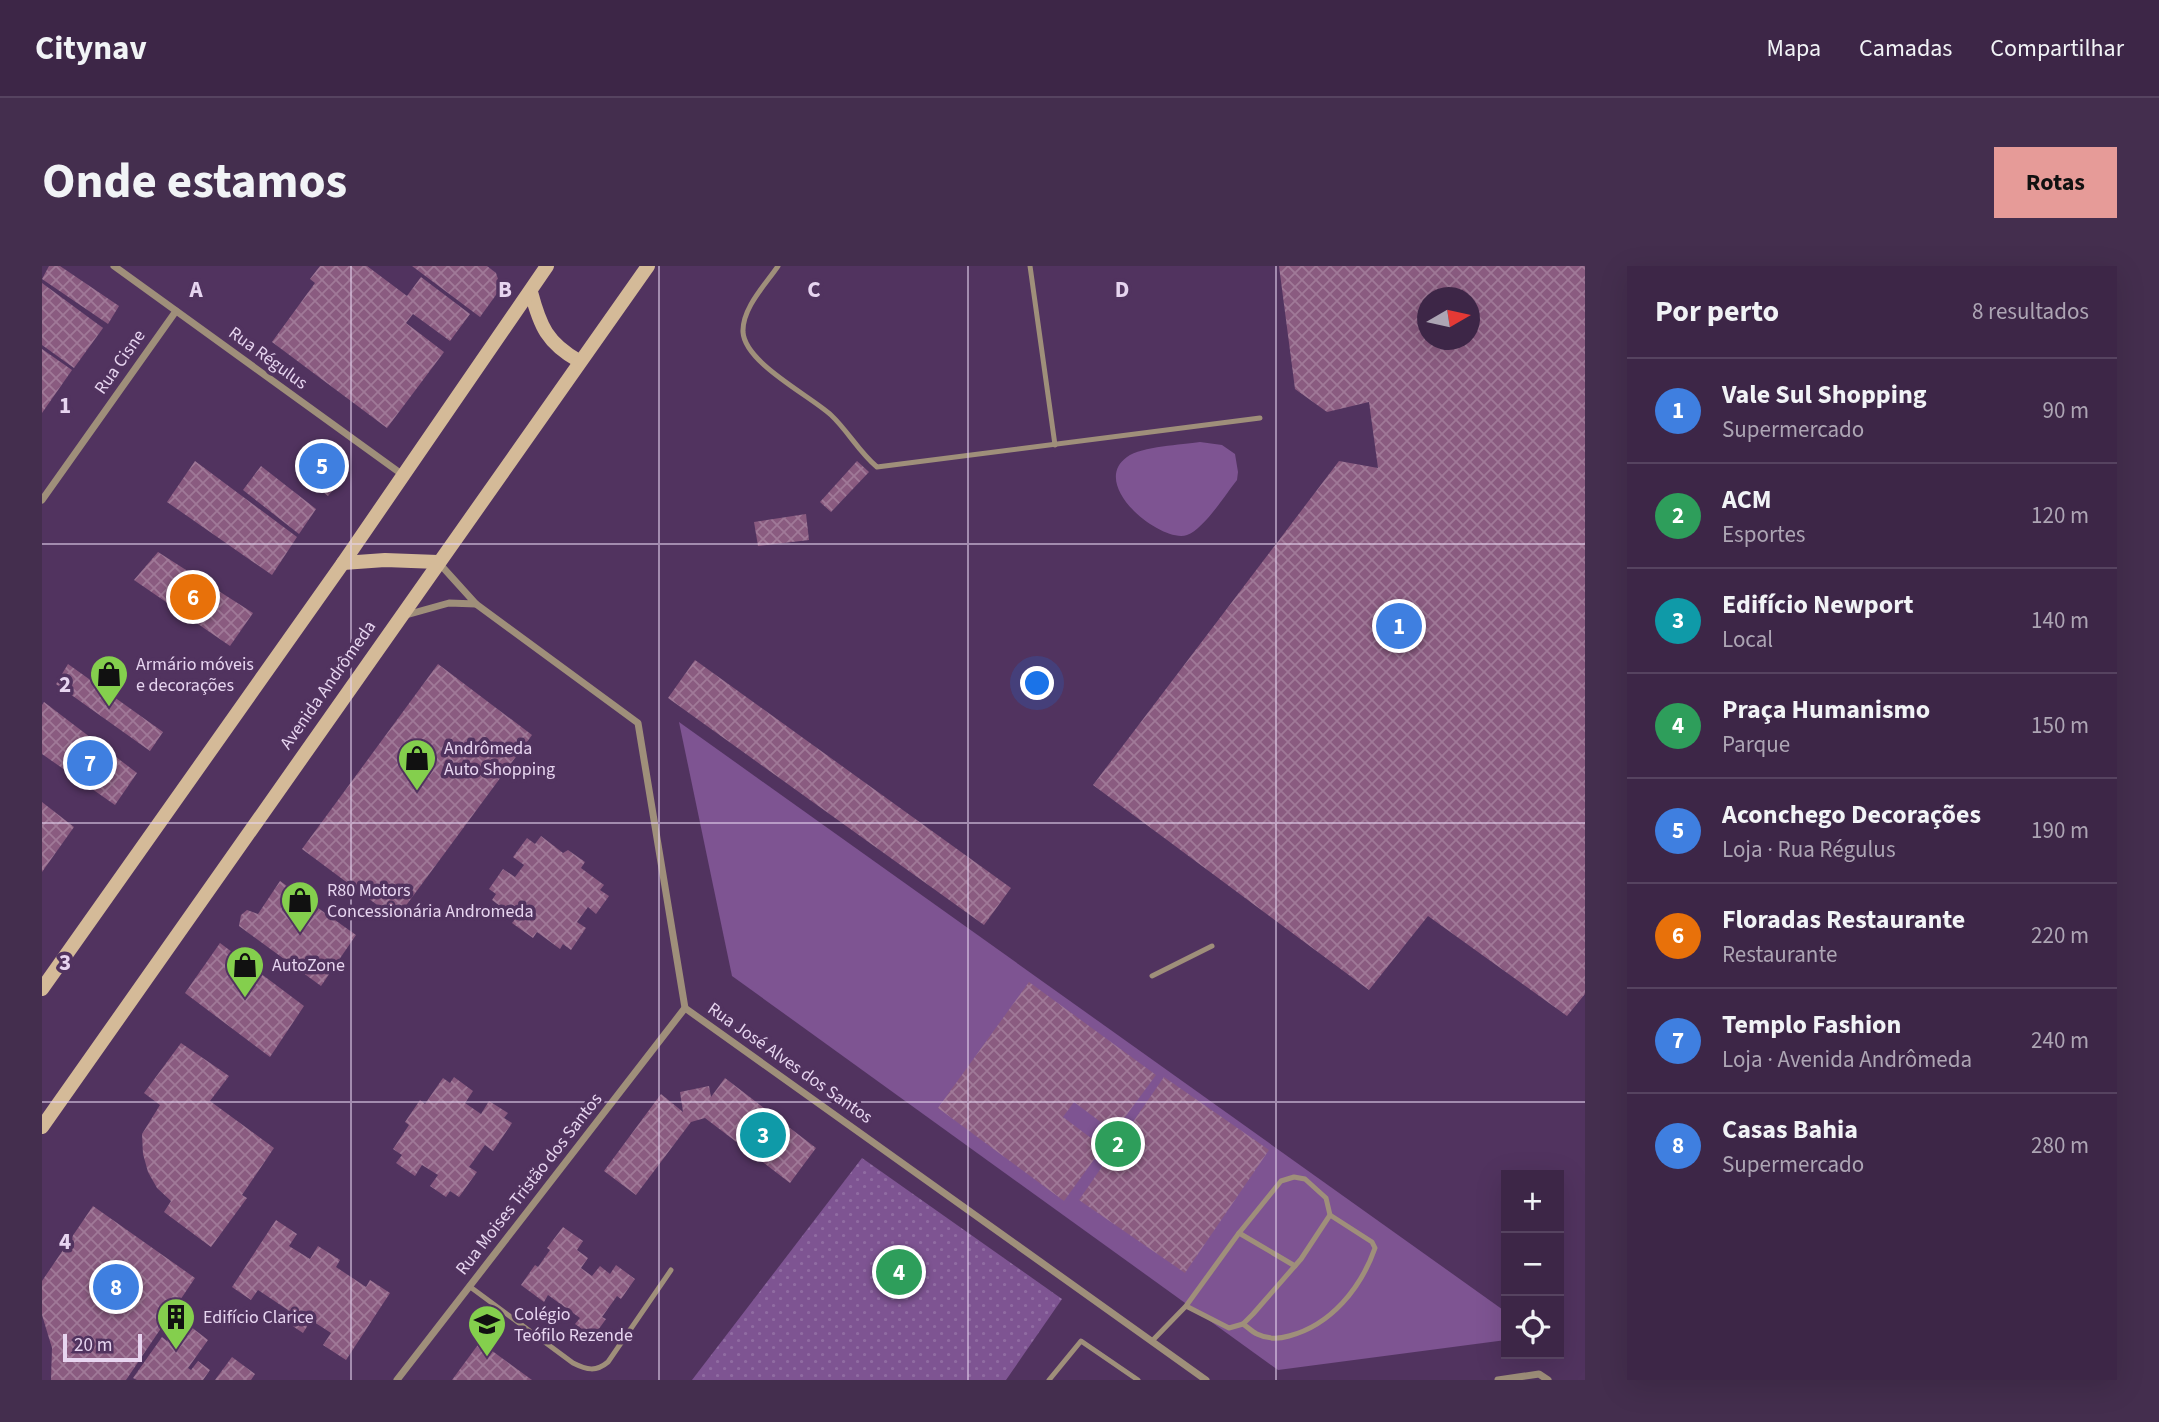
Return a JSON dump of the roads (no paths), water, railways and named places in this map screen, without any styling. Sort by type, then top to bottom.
[{"type":"main road","name":"Avenida Andrômeda","points":[[42,1127],[648,266]]},
{"type":"main road","points":[[42,989],[531,292],[542,268]]},
{"type":"main road","points":[[531,292],[546,335],[561,351],[579,361]]},
{"type":"main road","points":[[343,563],[386,560],[438,562]]},
{"type":"street","name":"Rua Régulus","points":[[114,266],[403,475]]},
{"type":"street","name":"Rua Cisne","points":[[42,500],[176,311]]},
{"type":"street","name":"Rua José Alves dos Santos","points":[[438,562],[476,604],[638,723],[685,1008],[1206,1380]]},
{"type":"street","points":[[399,618],[449,603],[476,604]]},
{"type":"street","name":"Rua Moises Tristão dos Santos","points":[[397,1380],[685,1008]]},
{"type":"street","points":[[1498,1380],[1539,1374],[1548,1380]]},
{"type":"lane","points":[[778,266],[748,312],[743,332],[747,344],[760,361],[830,414],[877,467],[1260,418]]},
{"type":"lane","points":[[1030,266],[1055,445]]},
{"type":"lane","points":[[1152,976],[1212,946]]},
{"type":"lane","points":[[1152,1340],[1186,1306],[1239,1233],[1288,1177],[1305,1179],[1326,1198],[1330,1215],[1318,1236],[1244,1324],[1228,1328],[1186,1306]]},
{"type":"lane","points":[[1244,1324],[1256,1334],[1282,1338],[1314,1327],[1342,1304],[1355,1287],[1375,1246],[1330,1215]]},
{"type":"lane","points":[[1239,1233],[1295,1266]]},
{"type":"lane","points":[[470,1286],[573,1363],[587,1369],[597,1369],[608,1362],[671,1270]]},
{"type":"lane","points":[[1052,1379],[1081,1341],[1138,1380]]},
{"type":"place","name":"Aconchego Decorações","points":[[322,466]]},
{"type":"place","name":"Floradas Restaurante","points":[[193,597]]},
{"type":"place","name":"Vale Sul Shopping","points":[[1399,626]]},
{"type":"place","name":"Armário móveis e decorações","points":[[109,708]]},
{"type":"place","name":"Templo Fashion","points":[[90,763]]},
{"type":"place","name":"Andrômeda Auto Shopping","points":[[417,792]]},
{"type":"place","name":"R80 Motors Concessionária Andromeda","points":[[300,934]]},
{"type":"place","name":"AutoZone","points":[[245,999]]},
{"type":"place","name":"Edifício Newport","points":[[763,1135]]},
{"type":"place","name":"ACM","points":[[1118,1144]]},
{"type":"place","name":"Praça Humanismo","points":[[899,1272]]},
{"type":"place","name":"Casas Bahia","points":[[116,1287]]},
{"type":"place","name":"Edifício Clarice","points":[[176,1351]]},
{"type":"place","name":"Colégio Teófilo Rezende","points":[[487,1358]]}]
